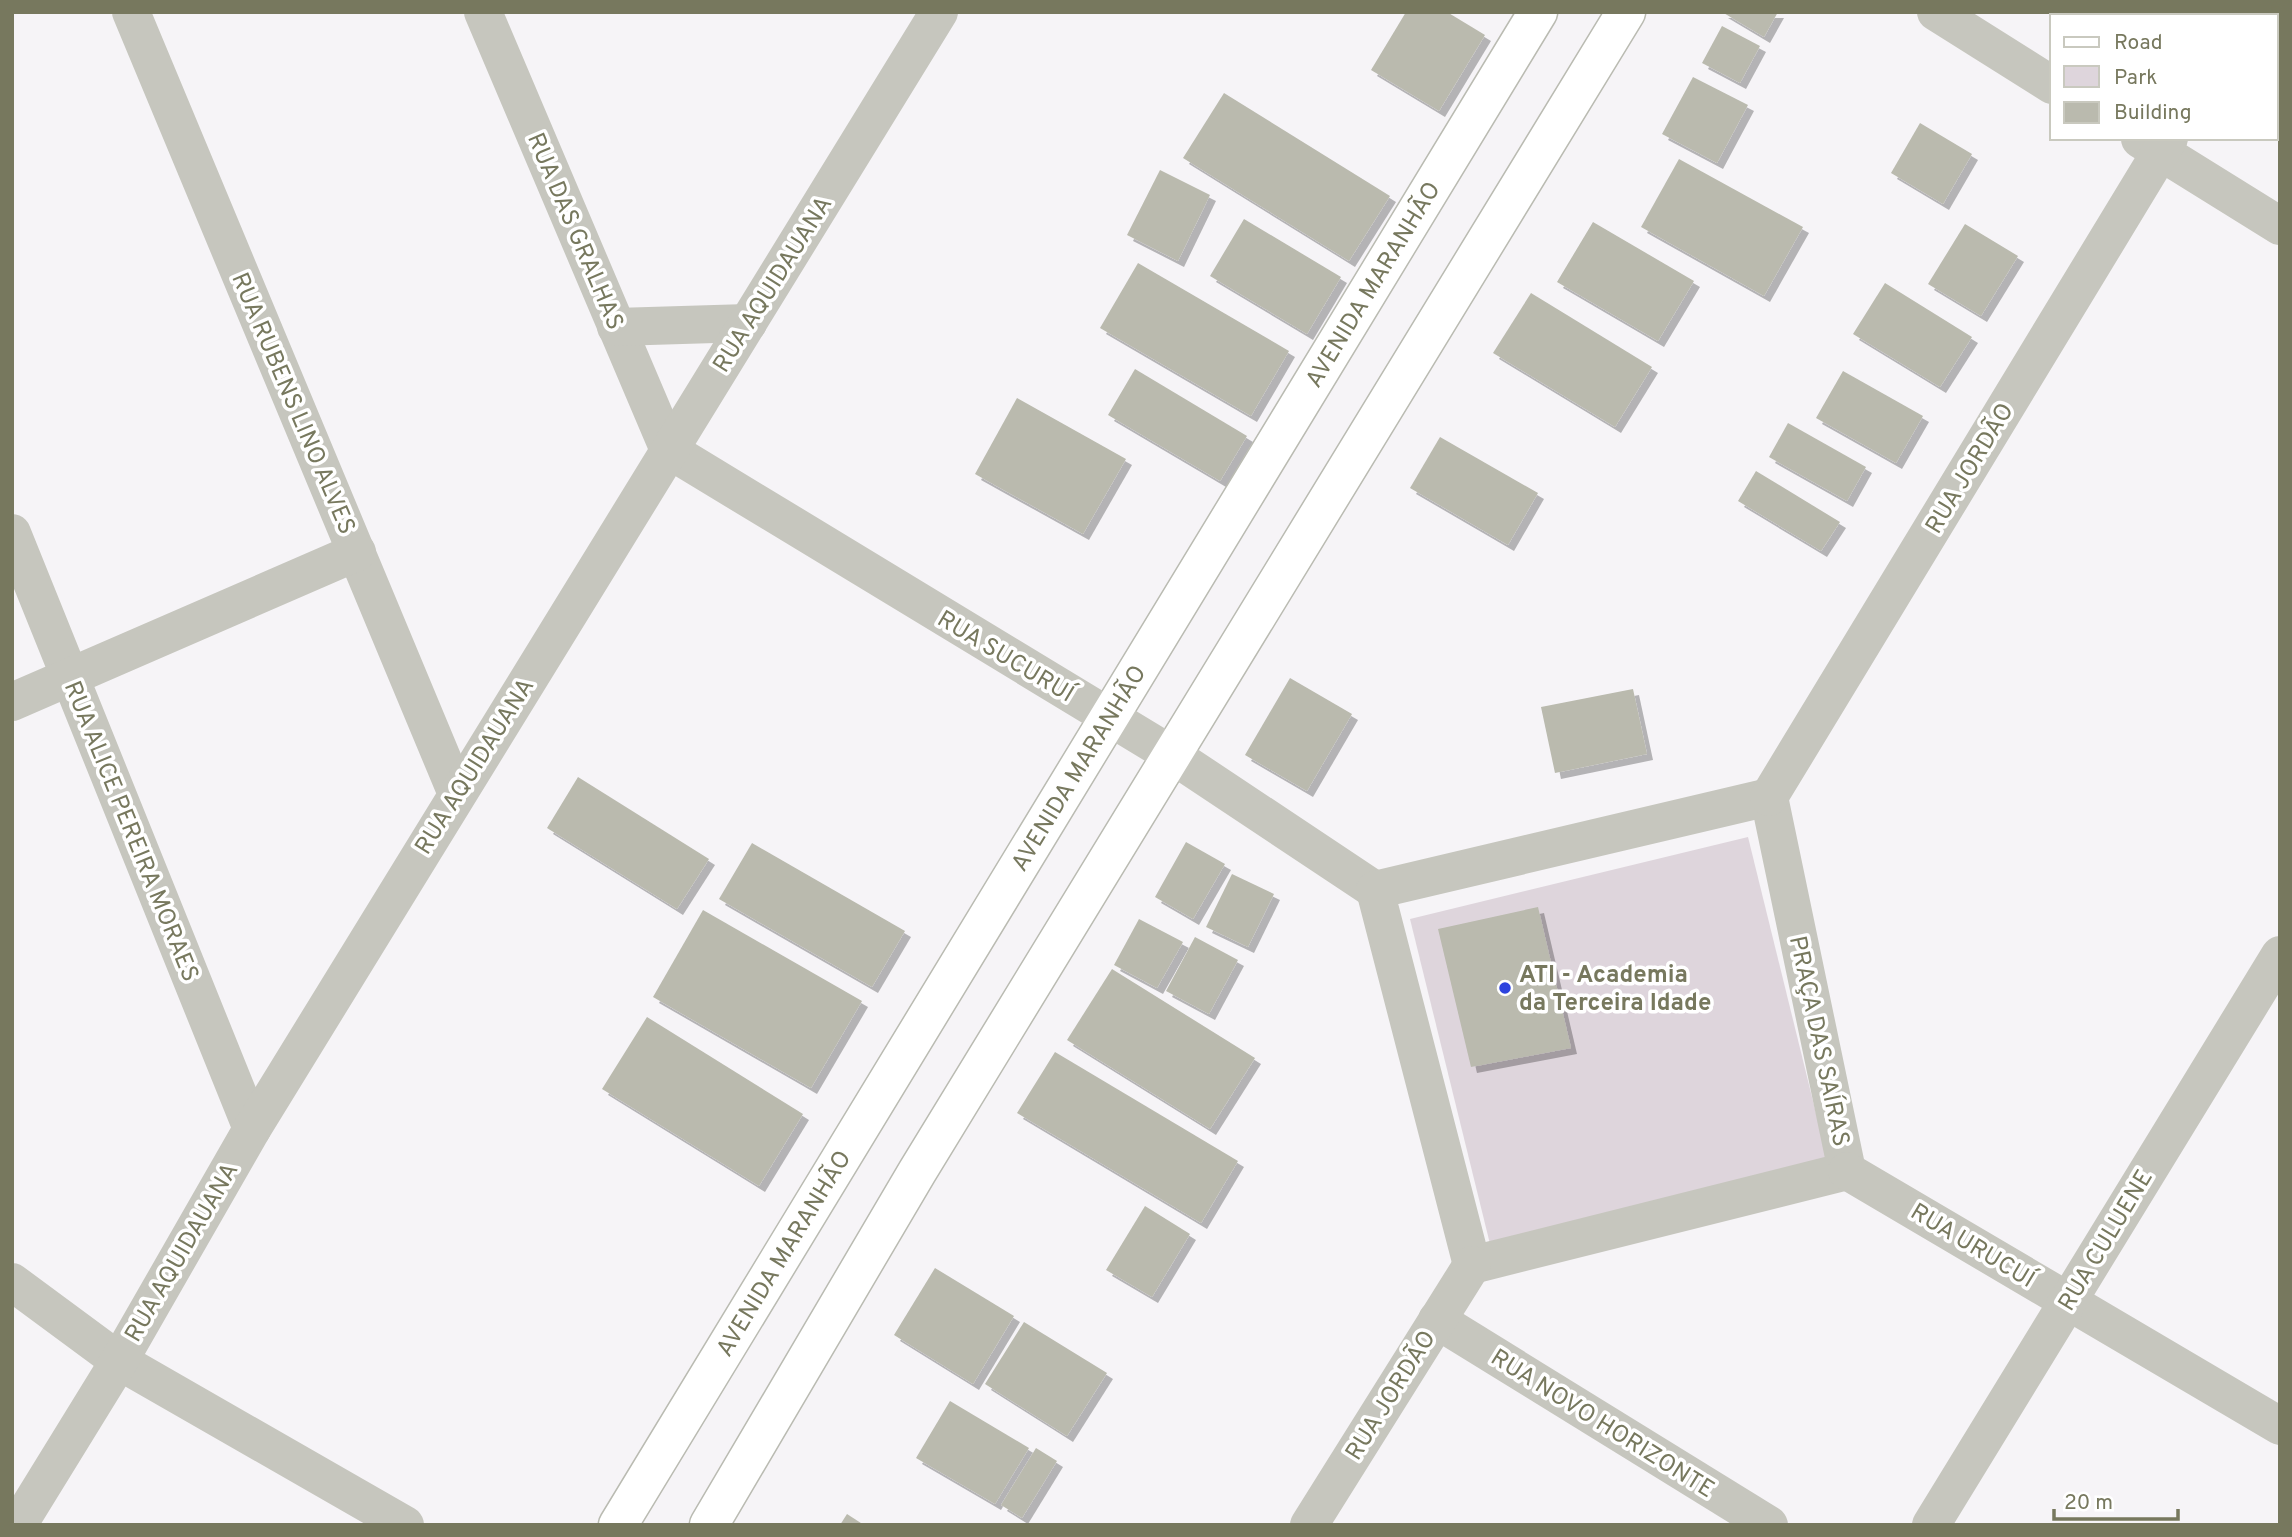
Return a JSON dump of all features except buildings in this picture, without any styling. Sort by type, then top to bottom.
[{"type":"main road","name":"AVENIDA MARANHÃO","points":[[618,1525],[1538,12]]},
{"type":"main road","points":[[709,1525],[917,1172],[1626,12]]},
{"type":"street","name":"RUA RUBENS LINO ALVES","points":[[131,12],[457,794]]},
{"type":"street","name":"RUA DAS GRALHAS","points":[[483,12],[669,450]]},
{"type":"street","name":"RUA AQUIDAUANA","points":[[18,1525],[119,1361],[252,1129],[939,12]]},
{"type":"street","points":[[1936,12],[2050,84]]},
{"type":"street","points":[[2156,143],[2280,226]]},
{"type":"street","name":"RUA JORDÃO","points":[[1769,797],[2156,143]]},
{"type":"street","points":[[616,327],[748,323]]},
{"type":"street","name":"RUA SUCURUÍ","points":[[669,450],[1172,755],[1375,890]]},
{"type":"street","name":"RUA ALICE PEREIRA MORAES","points":[[12,533],[252,1129]]},
{"type":"street","points":[[12,702],[357,552]]},
{"type":"street","points":[[1472,1265],[1375,890],[1769,797]]},
{"type":"street","name":"PRAÇA DAS SAÍRAS","points":[[1472,1265],[1847,1171],[1769,797]]},
{"type":"street","name":"RUA CULUENE","points":[[1931,1525],[2280,955]]},
{"type":"street","name":"RUA URUCUÍ","points":[[1847,1171],[2280,1426]]},
{"type":"street","name":"RUA JORDÃO","points":[[1309,1525],[1472,1265]]},
{"type":"street","points":[[12,1282],[119,1361],[405,1525]]},
{"type":"street","name":"RUA NOVO HORIZONTE","points":[[1437,1320],[1769,1525]]},
{"type":"green space","points":[[1748,837],[1829,1166],[1491,1248],[1410,919]]},
{"type":"place","name":"ATI - Academia da Terceira Idade","points":[[1505,988]]}]
